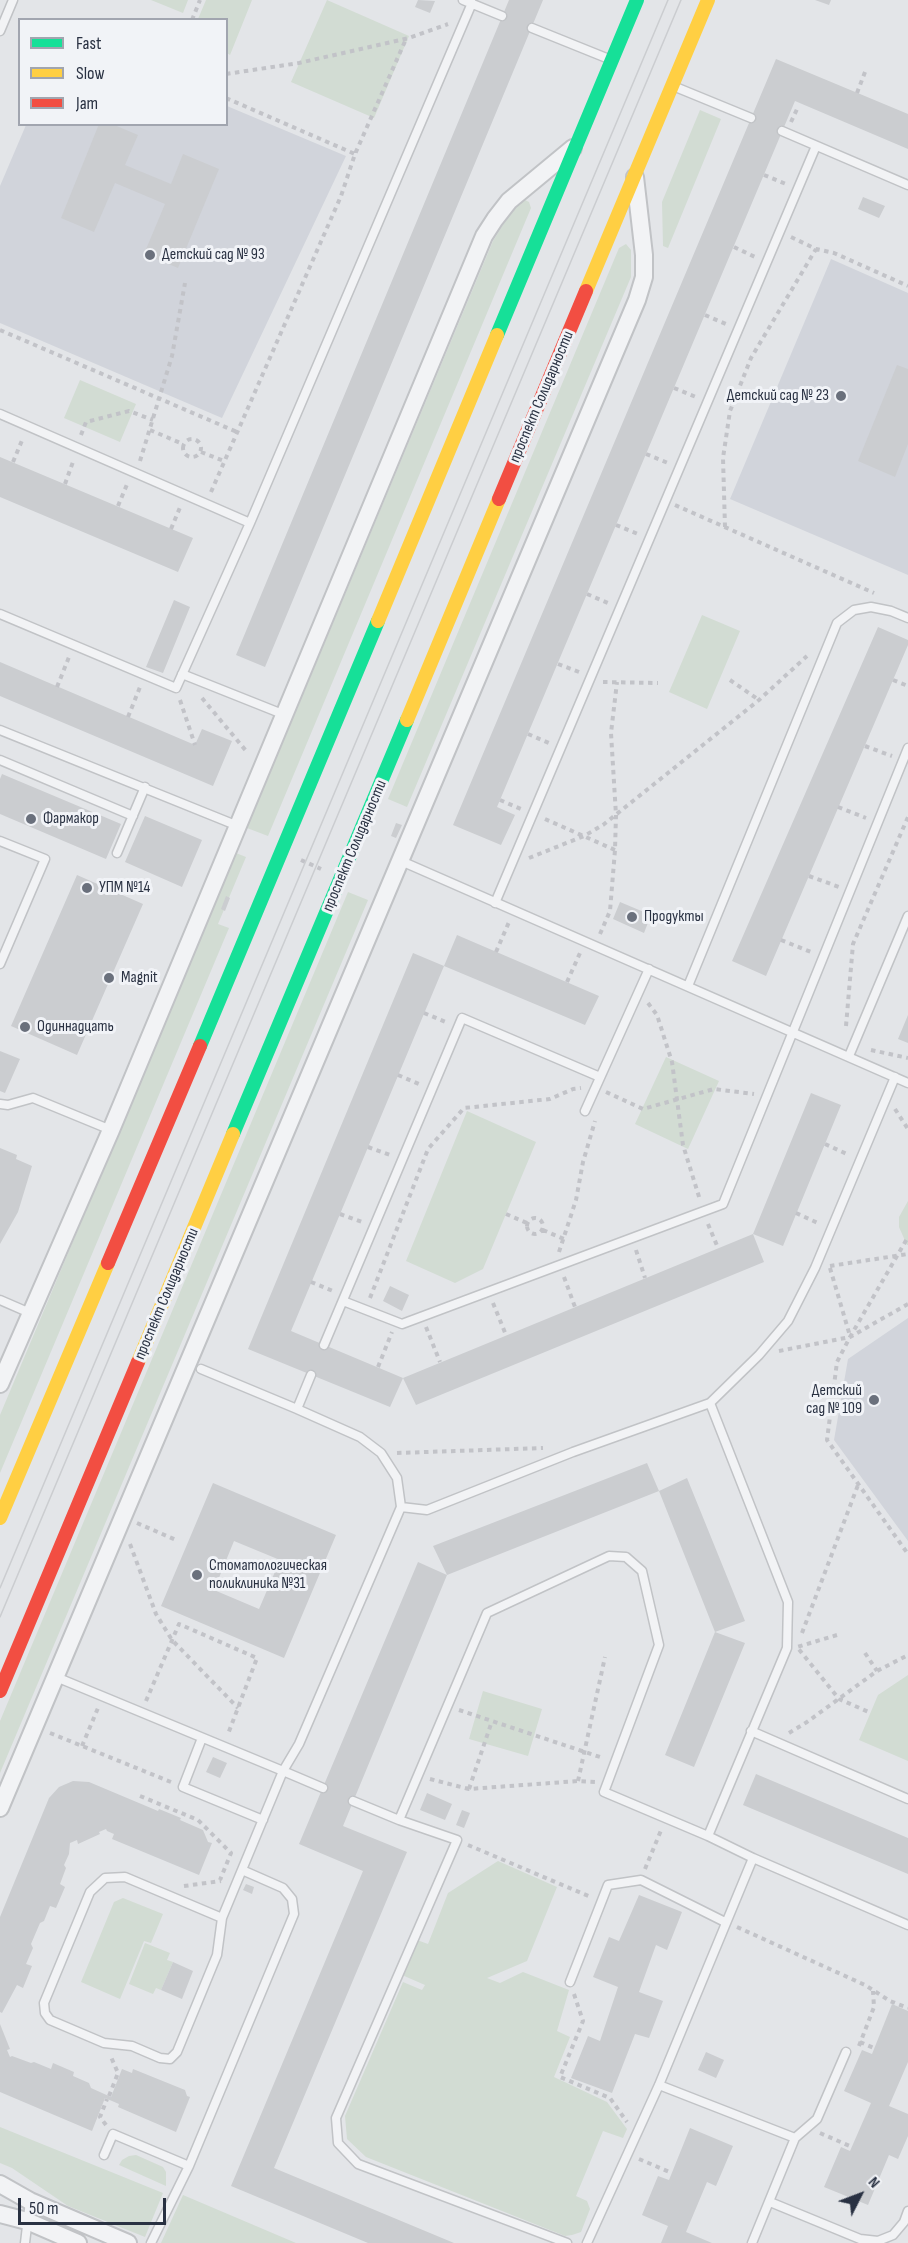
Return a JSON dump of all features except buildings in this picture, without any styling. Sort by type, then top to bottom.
[{"type":"main road","points":[[0,1518],[259,906],[637,0]]},
{"type":"main road","name":"проспект Солидарности","points":[[0,1690],[708,0]]},
{"type":"street","points":[[0,1384],[111,1130],[484,236],[509,201],[576,146]]},
{"type":"street","points":[[0,1808],[637,300],[644,277],[644,255],[635,173]]},
{"type":"street","points":[[0,2184],[30,2201],[128,2243]]},
{"type":"street","points":[[0,2214],[27,2221],[78,2243]]},
{"type":"lane","points":[[0,31],[13,0]]},
{"type":"lane","points":[[0,614],[176,688],[250,523],[466,18],[467,2],[502,16]]},
{"type":"lane","points":[[532,28],[612,61]]},
{"type":"lane","points":[[672,85],[751,118]]},
{"type":"lane","points":[[782,131],[908,184]]},
{"type":"lane","points":[[495,903],[816,146]]},
{"type":"lane","points":[[0,414],[250,523]]},
{"type":"lane","points":[[688,986],[837,623],[854,610],[871,607],[891,611],[908,618]]},
{"type":"lane","points":[[182,674],[285,715]]},
{"type":"lane","points":[[1,733],[145,787],[238,826]]},
{"type":"lane","points":[[344,1299],[402,1324],[723,1204],[908,748]]},
{"type":"lane","points":[[0,760],[132,816]]},
{"type":"lane","points":[[117,853],[145,787]]},
{"type":"lane","points":[[0,841],[45,860],[0,964]]},
{"type":"lane","points":[[401,861],[908,1083]]},
{"type":"lane","points":[[849,1056],[908,915]]},
{"type":"lane","points":[[585,1111],[649,969]]},
{"type":"lane","points":[[324,1345],[462,1018],[600,1077]]},
{"type":"lane","points":[[401,1507],[427,1510],[573,1452],[710,1403],[759,1355],[788,1321],[815,1268],[895,1077]]},
{"type":"lane","points":[[0,1104],[8,1105],[33,1098],[111,1130]]},
{"type":"lane","points":[[0,1300],[30,1313]]},
{"type":"lane","points":[[201,1369],[360,1437],[381,1453],[397,1478],[401,1507],[299,1744],[283,1771],[222,1918],[217,1956],[177,2052],[170,2058],[160,2058],[132,2046],[104,2043],[51,2020],[45,2013],[44,2003],[90,1892],[105,1878],[125,1877],[222,1918]]},
{"type":"lane","points":[[297,1409],[312,1375]]},
{"type":"lane","points":[[708,1836],[751,1731],[792,1647],[788,1602],[710,1403]]},
{"type":"lane","points":[[399,1820],[487,1613],[609,1556],[626,1557],[642,1571],[659,1646],[604,1792],[908,1925]]},
{"type":"lane","points":[[56,1677],[323,1788]]},
{"type":"lane","points":[[751,1731],[908,1799]]},
{"type":"lane","points":[[202,1738],[183,1787],[263,1820]]},
{"type":"lane","points":[[353,1801],[456,1840],[336,2118],[339,2143],[358,2164],[567,2243]]},
{"type":"lane","points":[[586,2243],[659,2085],[753,1858]]},
{"type":"lane","points":[[151,2243],[189,2166],[294,1914],[292,1899],[283,1888],[242,1870]]},
{"type":"lane","points":[[570,1982],[608,1885],[641,1880],[725,1922]]},
{"type":"lane","points":[[752,2243],[795,2138],[817,2119],[846,2052]]},
{"type":"lane","points":[[659,2085],[795,2138]]},
{"type":"lane","points":[[104,2155],[113,2134],[189,2166]]},
{"type":"lane","points":[[25,2243],[30,2201]]},
{"type":"lane","points":[[770,2202],[860,2239],[878,2241],[893,2235],[904,2222],[908,2211]]},
{"type":"path","points":[[193,18],[200,0]]},
{"type":"path","points":[[228,74],[299,63],[406,39],[466,18]]},
{"type":"path","points":[[206,504],[341,196],[355,154],[406,39]]},
{"type":"path","points":[[857,93],[865,72]]},
{"type":"path","points":[[228,99],[355,154]]},
{"type":"path","points":[[764,175],[797,189]]},
{"type":"path","points":[[780,231],[816,249],[834,253],[908,286]]},
{"type":"path","points":[[734,247],[767,262]]},
{"type":"path","points":[[725,527],[723,458],[730,411],[752,358],[816,249]]},
{"type":"path","points":[[118,506],[134,473],[160,399],[172,356],[185,283]]},
{"type":"path","points":[[705,315],[738,330]]},
{"type":"path","points":[[0,330],[237,432]]},
{"type":"path","points":[[674,388],[707,402]]},
{"type":"path","points":[[65,484],[86,422],[129,411],[153,420]]},
{"type":"path","points":[[13,462],[27,426]]},
{"type":"path","points":[[150,430],[183,444]]},
{"type":"path","points":[[183,444],[191,438],[196,439],[200,442],[201,452]]},
{"type":"path","points":[[183,444],[188,457],[201,452]]},
{"type":"path","points":[[201,452],[225,461]]},
{"type":"path","points":[[646,454],[679,467]]},
{"type":"path","points":[[171,529],[186,495]]},
{"type":"path","points":[[665,500],[876,593]]},
{"type":"path","points":[[616,525],[649,538]]},
{"type":"path","points":[[587,594],[620,607]]},
{"type":"path","points":[[511,864],[584,836],[616,815],[759,700],[817,648],[829,643]]},
{"type":"path","points":[[57,687],[74,645]]},
{"type":"path","points":[[128,717],[144,674]]},
{"type":"path","points":[[182,674],[248,752]]},
{"type":"path","points":[[730,680],[759,700]]},
{"type":"path","points":[[893,680],[908,686]]},
{"type":"path","points":[[594,946],[610,911],[616,815],[611,733],[617,682]]},
{"type":"path","points":[[176,688],[195,745]]},
{"type":"path","points":[[528,734],[561,748]]},
{"type":"path","points":[[865,746],[903,760]]},
{"type":"path","points":[[500,800],[615,850]]},
{"type":"path","points":[[838,807],[878,822]]},
{"type":"path","points":[[908,817],[853,944],[845,1037],[853,1045],[908,1058]]},
{"type":"path","points":[[294,858],[323,870]]},
{"type":"path","points":[[809,876],[850,891]]},
{"type":"path","points":[[496,952],[514,911]]},
{"type":"path","points":[[781,940],[824,957]]},
{"type":"path","points":[[567,982],[585,942]]},
{"type":"path","points":[[639,990],[657,1015],[672,1062],[683,1145],[703,1210],[718,1248]]},
{"type":"path","points":[[424,1013],[458,1027]]},
{"type":"path","points":[[398,1075],[432,1089]]},
{"type":"path","points":[[366,1310],[428,1149],[464,1108],[550,1099],[573,1089],[595,1088],[643,1109],[714,1089],[767,1095]]},
{"type":"path","points":[[887,1097],[908,1129]]},
{"type":"path","points":[[575,1307],[558,1257],[576,1200],[583,1162],[595,1122],[585,1111]]},
{"type":"path","points":[[825,1144],[861,1160]]},
{"type":"path","points":[[368,1147],[402,1160]]},
{"type":"path","points":[[796,1213],[830,1229]]},
{"type":"path","points":[[340,1214],[374,1227]]},
{"type":"path","points":[[506,1214],[527,1223]]},
{"type":"path","points":[[534,1218],[538,1219],[542,1221],[543,1230],[534,1235],[529,1233],[526,1228],[527,1223],[534,1218]]},
{"type":"path","points":[[543,1230],[564,1239]]},
{"type":"path","points":[[908,1237],[895,1256],[837,1362],[827,1440],[908,1554]]},
{"type":"path","points":[[631,1238],[645,1278]]},
{"type":"path","points":[[815,1268],[908,1254]]},
{"type":"path","points":[[829,1266],[850,1337]]},
{"type":"path","points":[[311,1282],[344,1299]]},
{"type":"path","points":[[488,1292],[506,1335]]},
{"type":"path","points":[[759,1355],[850,1337],[908,1304]]},
{"type":"path","points":[[422,1317],[440,1362]]},
{"type":"path","points":[[378,1367],[396,1322]]},
{"type":"path","points":[[381,1453],[566,1447],[573,1452]]},
{"type":"path","points":[[792,1647],[858,1484]]},
{"type":"path","points":[[136,1522],[176,1540]]},
{"type":"path","points":[[129,1540],[156,1614],[172,1640],[238,1708]]},
{"type":"path","points":[[141,1713],[179,1624],[257,1658],[223,1746]]},
{"type":"path","points":[[792,1647],[837,1635]]},
{"type":"path","points":[[792,1647],[839,1699],[871,1713]]},
{"type":"path","points":[[865,1653],[877,1671]]},
{"type":"path","points":[[775,1741],[807,1722],[877,1671],[908,1655]]},
{"type":"path","points":[[578,1781],[605,1657]]},
{"type":"path","points":[[82,1746],[103,1697]]},
{"type":"path","points":[[448,1706],[615,1762]]},
{"type":"path","points":[[469,1789],[492,1721]]},
{"type":"path","points":[[48,1731],[183,1787]]},
{"type":"path","points":[[418,1776],[469,1789],[578,1781],[608,1782]]},
{"type":"path","points":[[140,1796],[198,1820],[231,1853],[220,1880]]},
{"type":"path","points":[[641,1880],[666,1818]]},
{"type":"path","points":[[456,1840],[602,1902]]},
{"type":"path","points":[[164,1893],[172,1888],[220,1880],[235,1887]]},
{"type":"path","points":[[725,1922],[908,2008]]},
{"type":"path","points":[[570,1982],[583,2021],[560,2077],[610,2098],[636,2135]]},
{"type":"path","points":[[846,2052],[858,2049],[874,2007],[873,1990]]},
{"type":"path","points":[[860,2042],[874,2048]]},
{"type":"path","points":[[104,2043],[118,2073],[100,2117],[113,2134]]},
{"type":"path","points":[[807,2127],[852,2147]]},
{"type":"path","points":[[628,2154],[672,2173]]},
{"type":"shaded area","points":[[151,0],[188,0],[183,13]]},
{"type":"shaded area","points":[[206,0],[252,0],[230,55],[228,54],[228,18],[198,18]]},
{"type":"shaded area","points":[[327,0],[409,36],[374,118],[291,82]]},
{"type":"shaded area","name":"Детский сад № 93","points":[[228,106],[346,156],[222,418],[0,323],[0,186],[26,126],[228,126]]},
{"type":"shaded area","points":[[700,110],[721,119],[668,248],[663,246],[662,202]]},
{"type":"shaded area","points":[[525,200],[529,202],[531,208],[268,836],[247,828],[493,241],[512,210]]},
{"type":"shaded area","points":[[626,244],[631,250],[631,277],[407,807],[388,799],[619,248]]},
{"type":"shaded area","name":"Детский сад № 23","points":[[831,259],[908,293],[908,575],[730,499]]},
{"type":"shaded area","points":[[80,380],[136,404],[120,442],[64,418]]},
{"type":"shaded area","points":[[702,615],[740,631],[707,709],[669,692]]},
{"type":"shaded area","points":[[236,853],[246,857],[218,924],[229,928],[0,1473],[0,1415]]},
{"type":"shaded area","points":[[348,892],[368,900],[0,1773],[0,1721]]},
{"type":"shaded area","points":[[666,1057],[719,1081],[688,1149],[635,1124]]},
{"type":"shaded area","points":[[467,1111],[536,1142],[483,1269],[455,1283],[406,1261]]},
{"type":"shaded area","points":[[908,1201],[907,1245],[899,1227],[899,1217]]},
{"type":"shaded area","name":"Детский сад № 109","points":[[908,1318],[908,1541],[834,1440],[848,1359]]},
{"type":"shaded area","points":[[908,1675],[908,1761],[859,1740],[878,1695]]},
{"type":"shaded area","points":[[483,1691],[542,1709],[528,1756],[469,1739]]},
{"type":"shaded area","points":[[498,1861],[557,1887],[527,1961],[487,1978],[500,1983],[523,1972],[569,1990],[557,2031],[570,2037],[554,2077],[607,2102],[627,2129],[623,2138],[603,2131],[576,2196],[587,2201],[590,2209],[581,2232],[572,2235],[565,2236],[366,2157],[347,2139],[345,2116],[403,1982],[422,1990],[425,1985],[402,1975],[417,1940],[428,1944],[448,1893]]},
{"type":"shaded area","points":[[123,1898],[163,1914],[151,1943],[144,1941],[120,1999],[81,1982],[114,1902]]},
{"type":"shaded area","points":[[145,1943],[170,1953],[167,1960],[173,1962],[161,1990],[156,1988],[153,1994],[129,1984]]},
{"type":"shaded area","points":[[0,2127],[163,2193],[145,2237],[68,2206],[12,2168],[0,2163]]},
{"type":"shaded area","points":[[136,2155],[163,2167],[166,2172],[166,2186],[119,2165],[122,2160]]},
{"type":"shaded area","points":[[183,2195],[296,2243],[161,2243]]},
{"type":"tram line","points":[[0,1588],[668,0]]},
{"type":"tram line","points":[[0,1617],[681,0]]},
{"type":"traffic: fast","points":[[497,335],[637,0]]},
{"type":"traffic: fast","points":[[200,1046],[378,621]]},
{"type":"traffic: fast","points":[[233,1134],[407,720]]},
{"type":"traffic: slow","points":[[586,291],[708,0]]},
{"type":"traffic: slow","points":[[378,621],[497,335]]},
{"type":"traffic: slow","points":[[407,720],[499,499]]},
{"type":"traffic: slow","points":[[138,1362],[233,1134]]},
{"type":"traffic: slow","points":[[0,1518],[108,1263]]},
{"type":"traffic: jam","points":[[499,499],[586,291]]},
{"type":"traffic: jam","points":[[108,1263],[200,1046]]},
{"type":"traffic: jam","points":[[0,1691],[138,1362]]},
{"type":"place","name":"Детский сад № 93","points":[[150,255]]},
{"type":"place","name":"Детский сад № 23","points":[[841,396]]},
{"type":"place","name":"Фармакор","points":[[31,819]]},
{"type":"place","name":"УПМ №14","points":[[87,888]]},
{"type":"place","name":"Продукты","points":[[632,917]]},
{"type":"place","name":"Magnit","points":[[109,978]]},
{"type":"place","name":"Одиннадцать","points":[[25,1027]]},
{"type":"place","name":"Детский сад № 109","points":[[874,1400]]},
{"type":"place","name":"Стоматологическая поликлиника №31","points":[[197,1575]]}]
